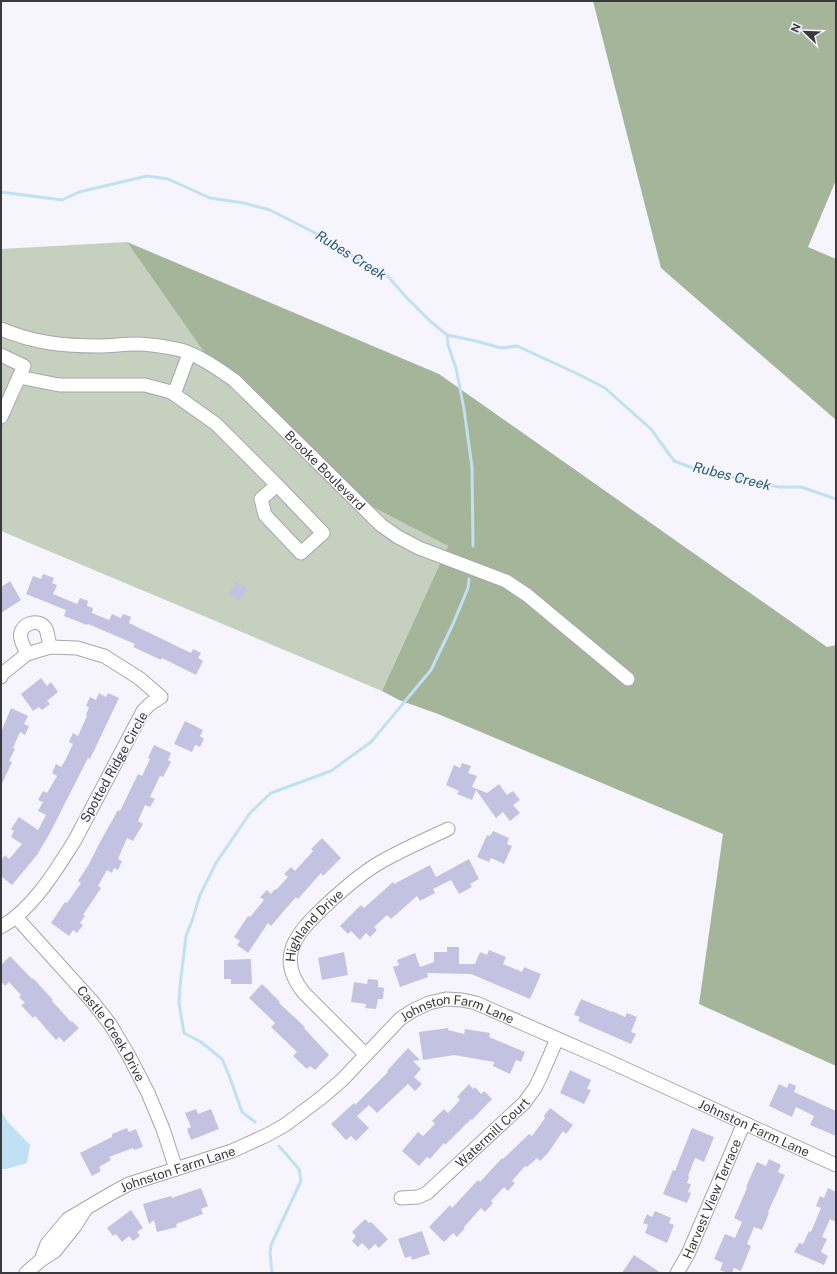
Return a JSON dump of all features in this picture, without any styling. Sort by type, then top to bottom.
[{"type":"street","name":"Brooke Boulevard","points":[[1,329],[48,344],[71,346],[137,344],[163,347],[182,351],[208,363],[234,380],[381,525],[398,537],[419,548],[506,581],[527,594],[628,679]]},
{"type":"street","points":[[174,394],[189,354]]},
{"type":"street","points":[[1,355],[24,366],[1,417]]},
{"type":"street","points":[[19,377],[59,385],[145,385],[171,392],[216,424],[278,485],[323,533],[301,553],[265,515],[261,500],[278,485]]},
{"type":"street","points":[[27,654],[20,639],[20,634],[26,625],[31,623],[37,623],[46,628],[50,648]]},
{"type":"street","name":"Spotted Ridge Circle","points":[[1,677],[2,674],[27,654],[50,648],[78,648],[104,656],[139,678],[161,697],[150,704],[143,711],[75,840],[62,860],[37,894],[16,917],[1,927]]},
{"type":"street","name":"Highland Drive","points":[[366,1055],[304,993],[298,985],[290,968],[292,948],[297,938],[311,920],[362,874],[394,855],[448,829]]},
{"type":"street","name":"Castle Creek Drive","points":[[16,917],[91,1000],[110,1024],[129,1056],[148,1093],[163,1129],[176,1169]]},
{"type":"street","name":"Johnston Farm Lane","points":[[26,1273],[41,1260],[55,1251],[75,1226],[85,1210],[129,1184],[232,1151],[285,1125],[342,1080],[400,1019],[412,1011],[429,1003],[446,999],[476,1003],[557,1038],[836,1165]]},
{"type":"street","name":"Watermill Court","points":[[401,1198],[418,1198],[427,1193],[516,1111],[535,1088],[557,1038]]},
{"type":"street","name":"Harvest View Terrace","points":[[677,1273],[688,1254],[744,1123]]},
{"type":"green space","points":[[593,1],[836,1],[836,180],[808,247],[836,259],[836,420],[661,268]]},
{"type":"green space","points":[[127,242],[215,368],[363,502],[448,546],[382,691],[1,531],[1,249]]},
{"type":"green space","points":[[127,242],[439,374],[827,647],[836,645],[836,1066],[699,1004],[723,834],[438,714],[399,700],[382,691],[448,546],[363,502],[215,368]]},
{"type":"water","points":[[1,1111],[8,1122],[30,1145],[27,1163],[6,1169],[1,1169]]},
{"type":"building","points":[[43,574],[54,578],[52,583],[57,585],[53,594],[77,604],[80,598],[88,601],[87,606],[93,608],[92,613],[109,620],[112,614],[121,618],[123,614],[131,617],[129,623],[191,653],[193,649],[201,653],[198,658],[203,661],[196,675],[162,658],[161,660],[133,647],[135,644],[88,624],[87,625],[64,616],[66,610],[26,594],[33,576],[41,579]]},
{"type":"building","points":[[10,581],[21,600],[1,613],[1,587]]},
{"type":"building","points":[[235,582],[247,587],[241,600],[229,595]]},
{"type":"building","points":[[41,678],[47,686],[51,682],[58,692],[47,701],[50,704],[42,710],[39,707],[33,711],[21,694]]},
{"type":"building","points":[[99,693],[106,697],[108,693],[119,698],[90,759],[88,758],[50,833],[37,855],[12,885],[1,876],[1,861],[5,855],[9,859],[22,844],[11,837],[14,831],[11,829],[19,817],[38,830],[46,815],[38,811],[43,802],[38,800],[43,791],[47,793],[57,776],[52,773],[56,764],[61,767],[66,759],[73,744],[69,742],[73,733],[78,736],[87,716],[89,707],[86,706],[90,697],[96,700]]},
{"type":"building","points":[[11,708],[28,716],[24,724],[29,726],[25,735],[20,732],[13,748],[15,749],[9,761],[12,762],[1,786],[1,732]]},
{"type":"building","points":[[185,721],[203,730],[200,736],[204,739],[200,747],[195,745],[192,752],[174,744]]},
{"type":"building","points":[[154,745],[171,753],[168,760],[171,762],[163,777],[160,776],[150,797],[155,799],[150,807],[145,805],[138,821],[143,824],[133,841],[127,838],[118,859],[122,861],[118,870],[114,868],[112,873],[107,870],[98,886],[101,888],[83,915],[85,916],[80,923],[83,925],[77,933],[73,930],[69,936],[51,923],[65,902],[67,903],[81,883],[78,881],[89,864],[118,810],[120,811],[138,774],[142,776],[150,759],[148,758]]},
{"type":"building","points":[[462,763],[471,766],[468,773],[477,776],[472,787],[487,793],[499,784],[507,795],[513,791],[520,800],[513,805],[520,813],[510,821],[503,812],[496,818],[476,790],[472,800],[457,794],[459,791],[446,785],[454,765],[460,768]]},
{"type":"building","points":[[493,831],[509,838],[507,844],[512,846],[504,864],[491,858],[489,862],[477,857],[487,835],[490,836]]},
{"type":"building","points":[[322,838],[341,858],[323,876],[321,873],[298,899],[296,897],[271,926],[268,923],[248,953],[237,945],[240,941],[234,937],[248,916],[250,917],[264,900],[260,897],[267,890],[271,894],[275,889],[276,890],[288,877],[284,874],[291,867],[295,871],[313,851],[311,849]]},
{"type":"building","points":[[469,859],[479,879],[470,884],[472,887],[459,894],[451,880],[433,889],[435,893],[420,901],[417,896],[391,919],[387,915],[374,927],[377,930],[370,937],[366,933],[360,940],[351,931],[348,934],[340,926],[361,905],[364,908],[393,882],[394,884],[430,865],[436,877]]},
{"type":"building","points":[[447,947],[459,947],[459,964],[475,964],[480,952],[487,955],[489,950],[506,957],[503,964],[522,972],[524,967],[541,974],[530,999],[471,974],[427,973],[428,977],[400,987],[393,967],[399,965],[397,960],[415,953],[420,967],[434,962],[434,952],[447,952]]},
{"type":"building","points":[[344,952],[348,975],[322,980],[318,958]]},
{"type":"building","points":[[10,956],[32,979],[33,978],[71,1022],[72,1021],[79,1028],[64,1042],[59,1037],[56,1040],[35,1016],[33,1018],[21,1005],[25,1003],[19,997],[21,995],[9,982],[5,986],[1,981],[1,965]]},
{"type":"building","points":[[251,959],[252,984],[231,984],[231,979],[224,979],[224,960]]},
{"type":"building","points":[[368,979],[378,980],[378,987],[384,988],[383,999],[378,999],[376,1009],[365,1008],[366,1004],[351,1002],[354,982],[367,984]]},
{"type":"building","points":[[262,984],[280,1002],[279,1003],[305,1027],[304,1028],[329,1055],[315,1070],[310,1066],[307,1069],[293,1056],[297,1052],[271,1027],[275,1023],[249,998]]},
{"type":"building","points":[[581,999],[625,1017],[627,1013],[637,1017],[631,1032],[636,1034],[631,1044],[578,1021],[580,1017],[574,1015]]},
{"type":"building","points":[[448,1028],[448,1030],[464,1034],[465,1029],[490,1033],[489,1037],[525,1052],[521,1062],[516,1060],[510,1074],[493,1066],[494,1062],[454,1055],[423,1060],[419,1032]]},
{"type":"building","points":[[408,1048],[420,1060],[413,1061],[421,1069],[414,1077],[422,1084],[415,1091],[408,1084],[377,1113],[369,1105],[357,1116],[369,1128],[356,1141],[351,1136],[346,1140],[331,1124],[354,1103],[355,1105],[388,1072],[387,1071]]},
{"type":"building","points":[[570,1070],[591,1080],[587,1089],[591,1090],[584,1104],[560,1093]]},
{"type":"building","points":[[789,1083],[796,1086],[794,1092],[836,1111],[836,1136],[810,1125],[814,1116],[796,1107],[792,1117],[769,1106],[779,1084],[787,1088]]},
{"type":"building","points":[[469,1084],[473,1089],[475,1087],[481,1094],[484,1091],[492,1099],[445,1145],[444,1143],[430,1159],[427,1157],[419,1166],[402,1151],[418,1132],[423,1136],[435,1124],[432,1121],[444,1109],[448,1113],[460,1100],[457,1097]]},
{"type":"building","points":[[550,1108],[573,1125],[566,1134],[563,1131],[548,1153],[540,1161],[537,1158],[527,1167],[525,1166],[512,1181],[515,1183],[508,1191],[504,1187],[491,1201],[493,1203],[485,1212],[481,1208],[457,1237],[453,1233],[444,1242],[429,1227],[450,1205],[452,1208],[478,1180],[480,1182],[502,1158],[503,1159],[529,1134],[532,1136],[545,1118],[544,1116]]},
{"type":"building","points":[[196,1109],[198,1114],[211,1109],[219,1129],[191,1140],[187,1129],[191,1127],[185,1113]]},
{"type":"building","points":[[127,1128],[129,1132],[136,1129],[143,1147],[134,1150],[133,1148],[109,1157],[111,1160],[99,1167],[101,1171],[92,1176],[80,1153],[112,1137],[112,1134]]},
{"type":"building","points":[[692,1128],[714,1137],[704,1162],[695,1158],[688,1176],[687,1183],[691,1184],[688,1192],[691,1193],[687,1203],[663,1194],[673,1170],[675,1171]]},
{"type":"building","points":[[769,1159],[781,1165],[778,1172],[785,1175],[768,1212],[769,1213],[762,1230],[754,1227],[747,1244],[751,1246],[741,1271],[734,1268],[732,1273],[727,1273],[720,1270],[723,1263],[714,1259],[725,1234],[735,1238],[742,1222],[734,1218],[757,1162],[766,1166]]},
{"type":"building","points":[[201,1188],[208,1206],[201,1209],[203,1214],[176,1224],[177,1227],[157,1232],[154,1220],[149,1224],[143,1204],[171,1196],[172,1198]]},
{"type":"building","points":[[828,1188],[836,1192],[836,1222],[830,1219],[822,1237],[827,1239],[821,1252],[828,1256],[824,1265],[794,1252],[799,1243],[803,1244],[809,1231],[811,1232],[821,1208],[816,1206],[820,1196],[824,1198]]},
{"type":"building","points":[[131,1210],[143,1228],[137,1232],[140,1236],[133,1241],[129,1236],[122,1242],[116,1234],[113,1236],[107,1228]]},
{"type":"building","points":[[655,1211],[671,1218],[669,1223],[674,1225],[667,1243],[645,1233],[648,1225],[643,1223],[647,1214],[652,1217]]},
{"type":"building","points":[[365,1219],[369,1223],[371,1222],[388,1239],[379,1248],[375,1244],[369,1250],[362,1243],[358,1247],[352,1241],[356,1236],[352,1232]]},
{"type":"building","points":[[422,1231],[430,1254],[412,1260],[411,1256],[405,1258],[398,1239]]},
{"type":"building","points":[[634,1255],[661,1273],[622,1273]]},
{"type":"waterway","name":"Rubes Creek","points":[[1,192],[62,200],[79,192],[147,176],[168,179],[210,198],[244,203],[270,210],[333,242],[355,258],[385,273],[405,296],[430,321],[447,335],[501,348],[517,346],[605,388],[651,429],[674,461],[709,474],[739,478],[779,487],[801,487],[836,499]]},
{"type":"waterway","points":[[447,335],[448,345],[456,368],[464,409],[472,467],[473,546]]},
{"type":"waterway","points":[[255,1122],[242,1112],[222,1059],[201,1042],[184,1033],[179,1003],[180,986],[186,936],[200,895],[216,863],[250,813],[271,793],[331,771],[371,742],[431,670],[453,624],[468,588],[469,579]]},
{"type":"waterway","points":[[272,1273],[270,1253],[271,1245],[301,1181],[299,1169],[279,1146]]}]
